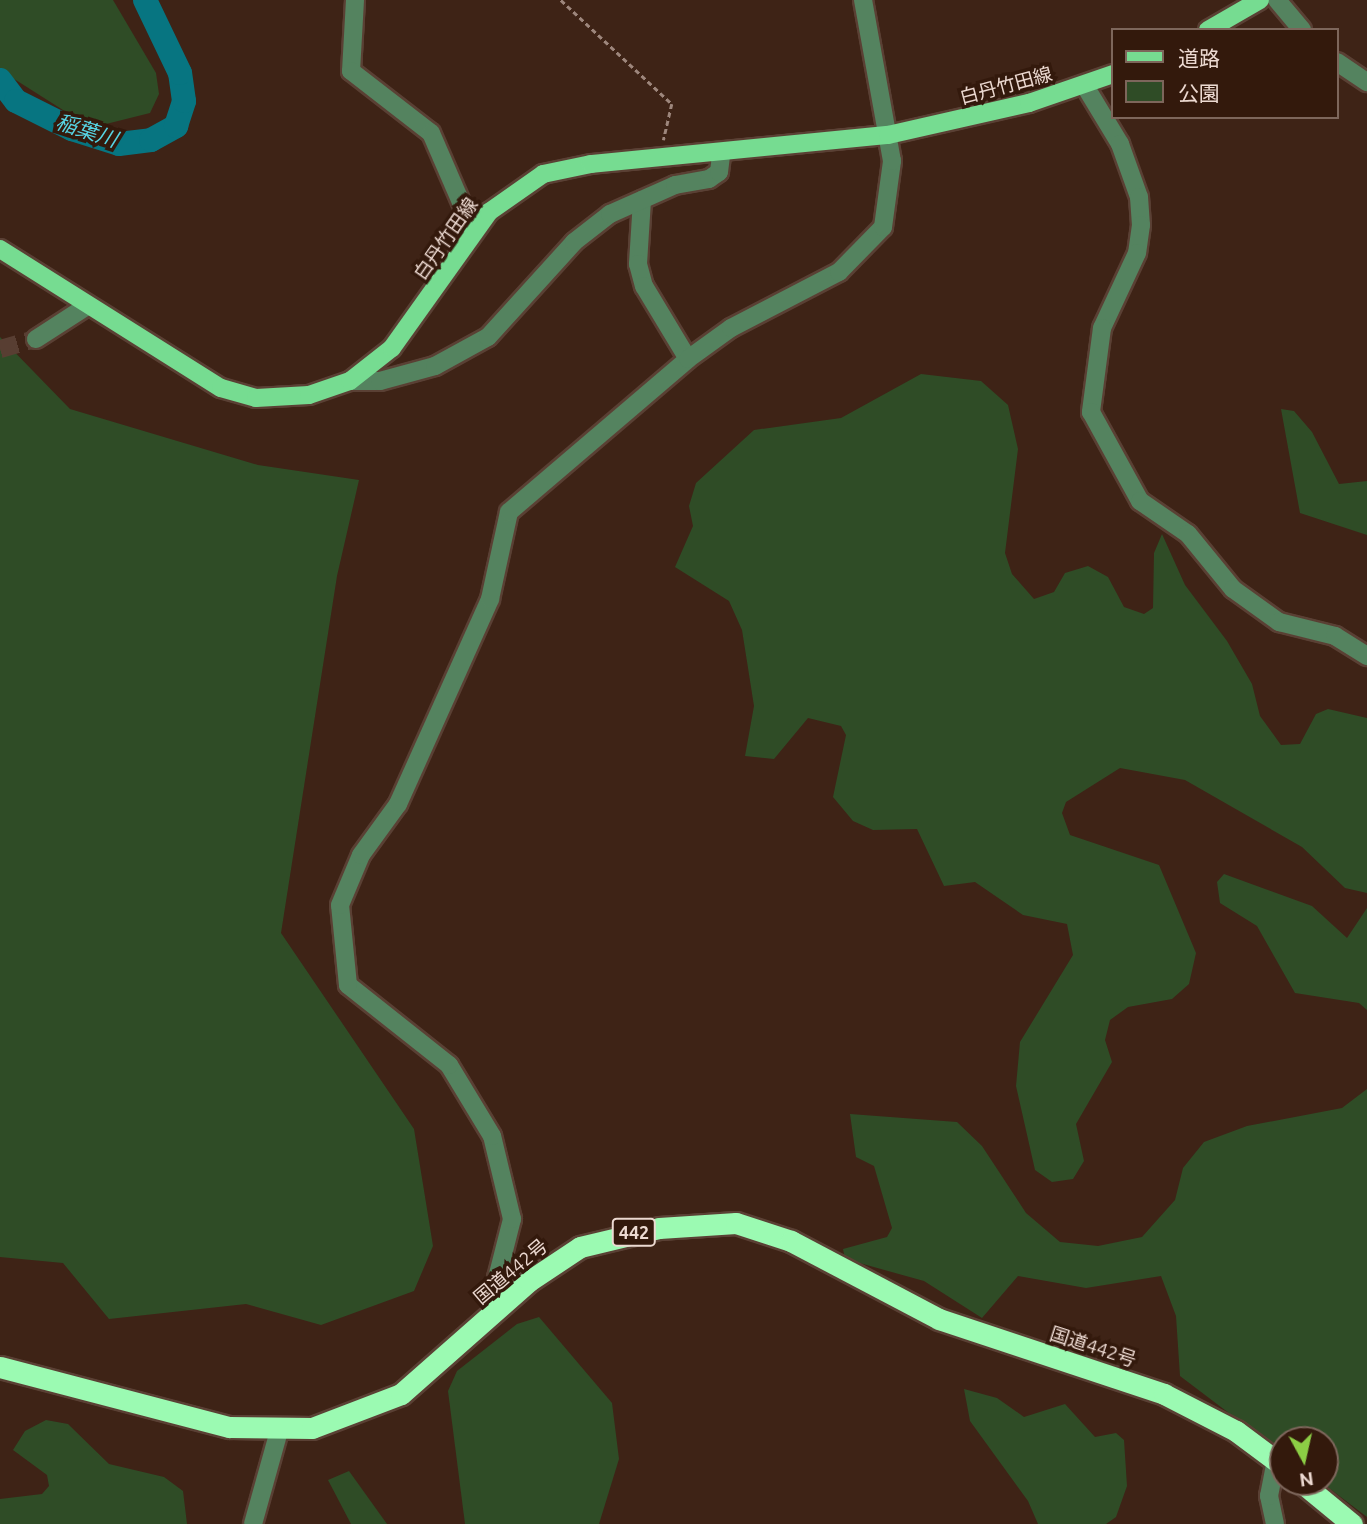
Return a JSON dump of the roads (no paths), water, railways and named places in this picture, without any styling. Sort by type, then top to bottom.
[{"type":"highway","name":"国道442号","points":[[0,1367],[190,1419],[279,1431],[337,1422],[401,1394],[550,1265],[611,1236],[706,1223],[763,1229],[939,1319],[1164,1394],[1236,1431],[1269,1456]]},
{"type":"highway","points":[[1318,1496],[1352,1524]]},
{"type":"main road","points":[[1211,28],[1260,0]]},
{"type":"main road","name":"白丹竹田線","points":[[0,249],[221,388],[283,399],[350,382],[406,332],[473,230],[503,198],[543,174],[656,159],[721,155],[888,135],[1084,86],[1112,74]]},
{"type":"street","points":[[355,0],[351,71],[431,133],[473,230]]},
{"type":"street","points":[[499,1310],[497,1278],[512,1219],[492,1136],[449,1065],[348,985],[340,905],[361,855],[398,804],[490,599],[509,512],[688,359],[731,328],[839,272],[869,249],[883,228],[893,186],[888,135],[863,0]]},
{"type":"street","points":[[1277,0],[1300,28]]},
{"type":"street","points":[[1339,63],[1367,82]]},
{"type":"street","points":[[1084,86],[1120,144],[1139,197],[1140,225],[1137,253],[1102,327],[1091,412],[1140,501],[1188,534],[1233,589],[1279,622],[1335,636],[1367,656]]},
{"type":"street","points":[[350,382],[380,382],[435,366],[488,337],[574,242],[610,214],[642,200],[709,179],[719,172],[721,155]]},
{"type":"street","points":[[642,200],[638,264],[645,286],[688,359]]},
{"type":"street","points":[[36,339],[87,306]]},
{"type":"street","points":[[253,1524],[279,1431]]},
{"type":"street","points":[[1269,1496],[1275,1524]]},
{"type":"waterway","name":"稲葉川","points":[[0,80],[16,101],[72,129],[119,144],[151,140],[176,126],[184,101],[180,73],[145,0]]},
{"type":"tunnel","points":[[0,349],[36,339]]}]
